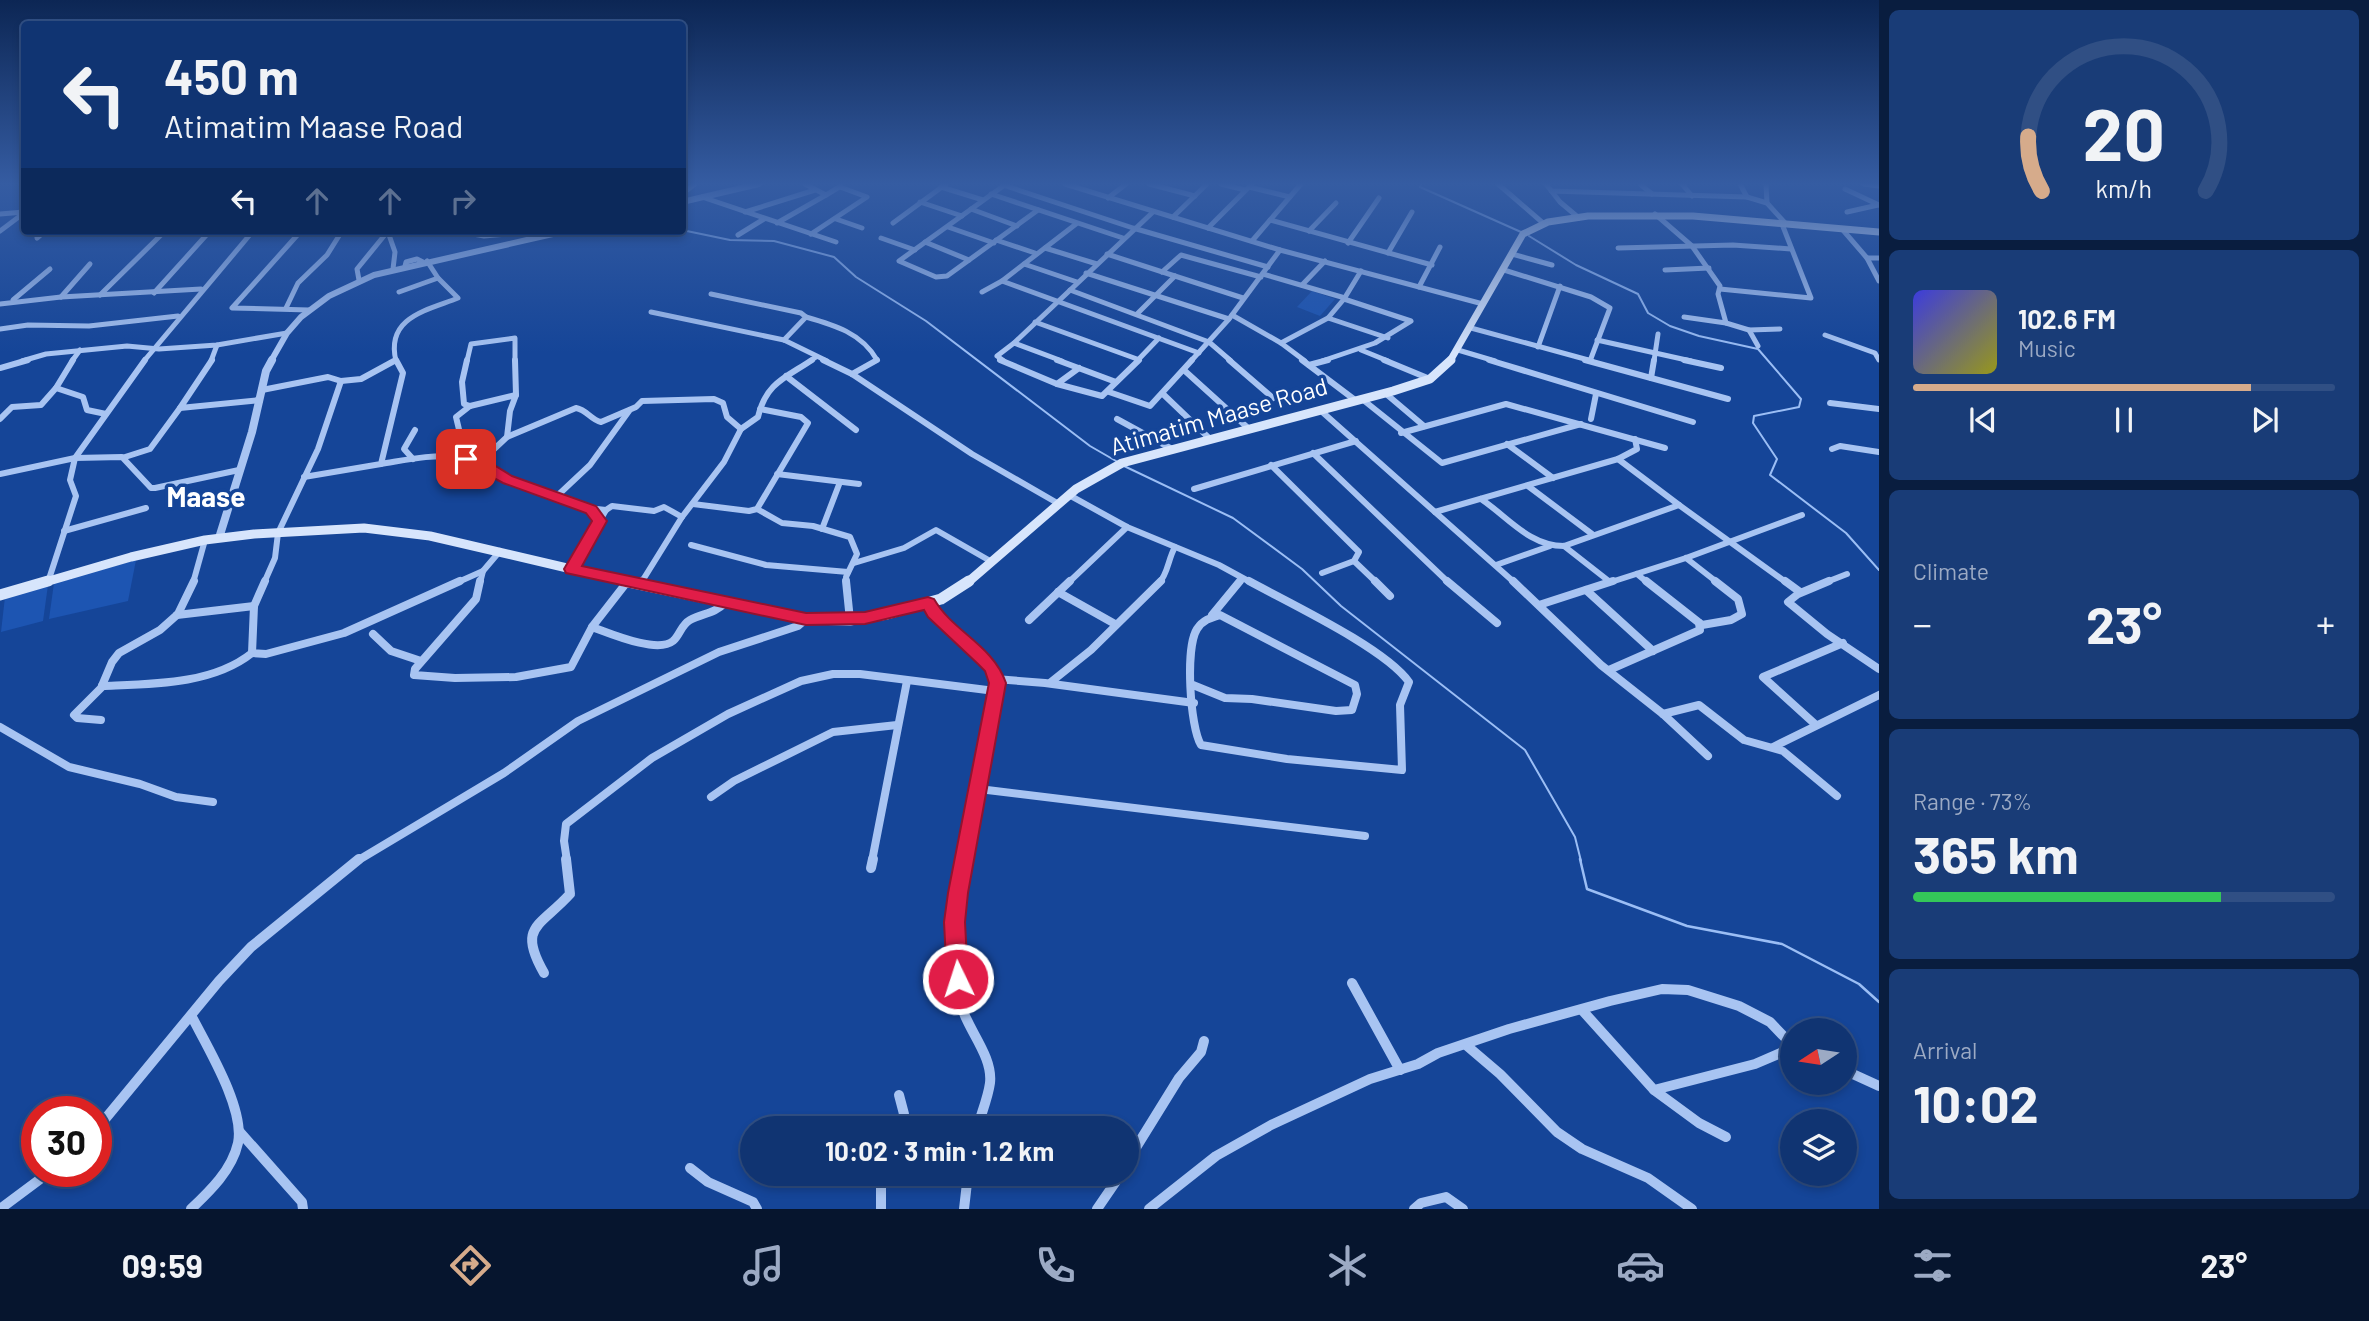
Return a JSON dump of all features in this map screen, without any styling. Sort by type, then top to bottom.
[{"type":"main road","name":"Atimatim Maase Road","points":[[0,595],[156,550],[205,540],[278,533],[382,529],[500,551],[640,585],[806,619],[850,620],[887,614],[928,603],[960,589],[1069,495],[1094,477],[1122,463],[1430,379],[1448,364],[1458,350],[1521,240]]},
{"type":"street","points":[[100,295],[155,240]]},
{"type":"street","points":[[153,293],[201,240]]},
{"type":"street","points":[[49,579],[76,496],[70,480],[75,458],[153,348],[244,240]]},
{"type":"street","points":[[293,240],[232,308],[309,310]]},
{"type":"street","points":[[286,308],[302,278],[327,255],[336,240]]},
{"type":"street","points":[[359,281],[357,268],[381,240]]},
{"type":"street","points":[[392,240],[395,252],[393,269]]},
{"type":"street","points":[[219,538],[271,360],[287,333],[309,310],[359,281],[393,269],[521,240]]},
{"type":"street","points":[[831,240],[836,242]]},
{"type":"street","points":[[888,240],[915,250]]},
{"type":"street","points":[[990,240],[1035,253]]},
{"type":"street","points":[[982,292],[1002,281],[1055,240]]},
{"type":"street","points":[[1121,240],[1058,302],[997,356],[1056,384],[1097,397],[1109,392],[1159,338]]},
{"type":"street","points":[[1176,240],[1268,267]]},
{"type":"street","points":[[1340,240],[1432,265]]},
{"type":"street","points":[[1388,253],[1395,240]]},
{"type":"street","points":[[1685,240],[1709,268],[1720,289],[1718,294],[1726,323]]},
{"type":"street","points":[[1720,289],[1810,299],[1811,295],[1789,240]]},
{"type":"street","points":[[1852,240],[1867,258],[1879,281]]},
{"type":"street","points":[[1252,241],[1483,304]]},
{"type":"street","points":[[969,260],[925,242],[899,261],[936,277],[947,276],[995,242]]},
{"type":"street","points":[[1618,248],[1733,245],[1791,249]]},
{"type":"street","points":[[1419,287],[1440,247]]},
{"type":"street","points":[[1045,248],[1097,264]]},
{"type":"street","points":[[1109,392],[1150,406],[1185,371],[1230,317],[1280,250]]},
{"type":"street","points":[[1107,254],[1243,298]]},
{"type":"street","points":[[1512,254],[1552,265]]},
{"type":"street","points":[[1161,272],[1181,255],[1302,285],[1411,319],[1389,338],[1361,350],[1309,365]]},
{"type":"street","points":[[1867,258],[1879,258]]},
{"type":"street","points":[[1302,285],[1325,261]]},
{"type":"street","points":[[381,464],[399,400],[402,373],[396,364],[393,343],[401,327],[415,314],[458,298],[425,262]]},
{"type":"street","points":[[61,296],[90,264]]},
{"type":"street","points":[[1024,264],[1077,282]]},
{"type":"street","points":[[1665,270],[1709,268]]},
{"type":"street","points":[[11,301],[50,269]]},
{"type":"street","points":[[1504,270],[1591,296],[1610,308],[1590,362]]},
{"type":"street","points":[[1282,343],[1328,318],[1361,271]]},
{"type":"street","points":[[1086,273],[1230,317],[1282,343],[1441,463],[1583,424]]},
{"type":"street","points":[[1137,314],[1175,276]]},
{"type":"street","points":[[399,292],[438,278]]},
{"type":"street","points":[[1002,281],[1199,353]]},
{"type":"street","points":[[1538,348],[1560,286]]},
{"type":"street","points":[[0,304],[61,296],[201,289]]},
{"type":"street","points":[[1070,290],[1209,342],[1273,398]]},
{"type":"street","points":[[711,294],[801,313],[853,334],[874,351],[877,360],[852,374]]},
{"type":"street","points":[[651,312],[784,340],[852,374],[972,454],[1059,504]]},
{"type":"street","points":[[0,329],[28,325],[89,326],[178,316]]},
{"type":"street","points":[[784,340],[806,317]]},
{"type":"street","points":[[1684,317],[1726,323],[1749,330],[1780,330]]},
{"type":"street","points":[[1328,318],[1389,338]]},
{"type":"street","points":[[1035,322],[1137,359]]},
{"type":"street","points":[[1471,328],[1728,399]]},
{"type":"street","points":[[1749,330],[1758,346]]},
{"type":"street","points":[[0,368],[37,356],[80,350],[127,346],[153,348],[217,345],[287,333]]},
{"type":"street","points":[[1651,378],[1658,334]]},
{"type":"street","points":[[1825,335],[1877,351],[1879,360]]},
{"type":"street","points":[[1599,337],[1721,368]]},
{"type":"street","points":[[470,406],[464,404],[462,382],[471,344],[515,338],[516,395],[510,411],[507,437]]},
{"type":"street","points":[[1014,343],[1116,382]]},
{"type":"street","points":[[0,474],[75,458],[125,457],[150,449],[213,358],[217,345]]},
{"type":"street","points":[[0,419],[12,407],[41,405],[56,388],[62,374],[80,350]]},
{"type":"street","points":[[1361,350],[1430,379]]},
{"type":"street","points":[[1458,350],[1693,422]]},
{"type":"street","points":[[640,585],[682,517],[724,462],[741,429],[756,419],[762,399],[770,388],[816,356]]},
{"type":"street","points":[[262,390],[328,377],[341,381],[361,379],[381,368],[396,364]]},
{"type":"street","points":[[1056,384],[1079,368]]},
{"type":"street","points":[[1185,371],[1248,428]]},
{"type":"street","points":[[786,376],[808,389],[827,408],[856,430]]},
{"type":"street","points":[[102,686],[169,684],[243,663],[252,653],[254,606],[275,558],[278,533],[318,449],[341,381]]},
{"type":"street","points":[[56,388],[83,397],[87,410],[106,414]]},
{"type":"street","points":[[1385,393],[1424,426]]},
{"type":"street","points":[[1163,394],[1210,439]]},
{"type":"street","points":[[1591,419],[1596,394]]},
{"type":"street","points":[[458,457],[462,442],[456,417],[470,406],[516,395]]},
{"type":"street","points":[[556,496],[590,465],[629,411],[642,401],[715,399],[723,403],[727,416],[741,429]]},
{"type":"street","points":[[180,408],[260,400]]},
{"type":"street","points":[[1830,403],[1879,409]]},
{"type":"street","points":[[1401,433],[1506,404],[1665,448]]},
{"type":"street","points":[[475,461],[491,452],[507,437],[576,408],[581,408],[598,422],[629,411]]},
{"type":"street","points":[[693,504],[749,512],[757,509],[808,423],[801,417],[760,409]]},
{"type":"street","points":[[1320,410],[1708,756]]},
{"type":"street","points":[[1117,419],[1172,449]]},
{"type":"street","points":[[413,459],[404,449],[415,430]]},
{"type":"street","points":[[1435,512],[1618,459],[1637,449],[1635,439]]},
{"type":"street","points":[[1194,489],[1356,441]]},
{"type":"street","points":[[1507,444],[1553,478]]},
{"type":"street","points":[[1832,449],[1840,446],[1879,452]]},
{"type":"street","points":[[1313,453],[1434,570],[1497,623]]},
{"type":"street","points":[[125,457],[151,488],[239,470]]},
{"type":"street","points":[[304,477],[413,459],[458,457],[475,461],[508,480],[591,509],[606,510],[616,505],[654,511],[664,507],[682,517]]},
{"type":"street","points":[[1618,459],[1800,592]]},
{"type":"street","points":[[1271,465],[1359,552],[1354,561],[1322,573]]},
{"type":"street","points":[[778,474],[859,484]]},
{"type":"street","points":[[822,529],[840,482]]},
{"type":"street","points":[[1528,486],[1592,534]]},
{"type":"street","points":[[1069,495],[1127,527],[1219,565],[1317,618],[1402,671],[1409,682],[1400,705],[1402,770],[1287,759],[1206,747],[1198,740],[1188,650],[1193,632],[1213,615],[1242,579]]},
{"type":"street","points":[[1481,499],[1506,516],[1525,535],[1550,546]]},
{"type":"street","points":[[1496,565],[1550,546],[1564,546],[1679,505]]},
{"type":"street","points":[[64,531],[146,508]]},
{"type":"street","points":[[591,509],[600,521]]},
{"type":"street","points":[[757,509],[780,524],[822,529],[850,537],[857,554],[848,572],[846,585],[850,620]]},
{"type":"street","points":[[572,569],[606,510]]},
{"type":"street","points":[[1539,605],[1686,558],[1802,514]]},
{"type":"street","points":[[1029,620],[1127,527]]},
{"type":"street","points":[[854,563],[904,548],[936,530],[992,562]]},
{"type":"street","points":[[101,720],[77,718],[74,715],[77,708],[102,686],[113,660],[123,649],[137,639],[161,629],[177,615],[184,604],[205,540]]},
{"type":"street","points":[[691,545],[766,565],[848,572]]},
{"type":"street","points":[[1564,546],[1610,582]]},
{"type":"street","points":[[1051,682],[1091,650],[1166,575],[1167,561],[1175,547]]},
{"type":"street","points":[[252,653],[266,654],[344,633],[483,571],[500,551]]},
{"type":"street","points":[[1637,574],[1699,623],[1707,626],[1731,620],[1742,614],[1738,599],[1686,558]]},
{"type":"street","points":[[1354,561],[1390,596]]},
{"type":"street","points":[[483,571],[476,599],[421,661],[414,675],[480,678],[548,673],[573,665],[592,627],[627,582]]},
{"type":"street","points":[[1847,573],[1815,589],[1800,592],[1788,602],[1827,634],[1879,669]]},
{"type":"street","points":[[1586,590],[1653,651]]},
{"type":"street","points":[[1058,592],[1115,624]]},
{"type":"street","points":[[592,627],[662,646],[673,641],[687,622],[717,612],[725,603]]},
{"type":"street","points":[[928,603],[934,613],[992,668],[995,679],[955,922],[955,952],[962,1007],[989,1069],[990,1082],[981,1116]]},
{"type":"street","points":[[177,615],[254,606]]},
{"type":"street","points":[[1193,685],[1225,698],[1252,699],[1336,711],[1352,710],[1355,702],[1355,685],[1220,615],[1213,615]]},
{"type":"street","points":[[112,1110],[147,1066],[192,1017],[219,981],[258,941],[332,879],[385,843],[504,773],[578,721],[719,652],[798,626],[806,619]]},
{"type":"street","points":[[1609,670],[1700,631],[1699,623]]},
{"type":"street","points":[[373,634],[391,651],[421,661]]},
{"type":"street","points":[[1816,725],[1763,677],[1843,643]]},
{"type":"street","points":[[544,974],[530,953],[529,940],[533,928],[570,894],[571,878],[563,834],[566,824],[652,758],[717,720],[801,681],[833,674],[860,674],[995,691]]},
{"type":"street","points":[[995,679],[1051,682],[1085,690],[1194,703]]},
{"type":"street","points":[[870,868],[907,681]]},
{"type":"street","points":[[1773,747],[1879,695]]},
{"type":"street","points":[[1662,714],[1699,705],[1744,740],[1773,747],[1790,756],[1837,796]]},
{"type":"street","points":[[711,797],[734,782],[833,732],[897,725]]},
{"type":"street","points":[[0,727],[69,767],[140,784],[176,797],[213,802]]},
{"type":"street","points":[[979,789],[1365,836]]},
{"type":"street","points":[[1352,983],[1400,1070]]},
{"type":"street","points":[[1149,1209],[1200,1166],[1241,1141],[1370,1079],[1509,1029],[1662,989],[1688,990],[1739,1006],[1770,1022],[1780,1033]]},
{"type":"street","points":[[1582,1010],[1654,1090],[1699,1124],[1726,1137]]},
{"type":"street","points":[[192,1017],[211,1055],[240,1131],[302,1202],[303,1209]]},
{"type":"street","points":[[1139,1143],[1205,1041]]},
{"type":"street","points":[[1466,1045],[1500,1074],[1557,1132],[1583,1149],[1648,1178],[1692,1209]]},
{"type":"street","points":[[1654,1090],[1755,1064],[1780,1051]]},
{"type":"street","points":[[1857,1076],[1879,1086]]},
{"type":"street","points":[[899,1094],[903,1116]]},
{"type":"street","points":[[191,1209],[223,1175],[235,1150],[240,1131]]},
{"type":"street","points":[[690,1168],[708,1182],[753,1202],[757,1209]]},
{"type":"street","points":[[881,1186],[881,1209]]},
{"type":"street","points":[[964,1209],[967,1186]]},
{"type":"street","points":[[1097,1209],[1112,1186]]},
{"type":"street","points":[[0,1209],[30,1187]]},
{"type":"street","points":[[1414,1209],[1422,1203],[1446,1196],[1463,1209]]},
{"type":"shaded area","points":[[1312,291],[1335,299],[1320,316],[1297,307]]},
{"type":"shaded area","points":[[136,560],[128,601],[49,619],[54,583]]},
{"type":"shaded area","points":[[48,585],[43,621],[1,632],[5,597]]},
{"type":"waterway","points":[[748,240],[774,241],[834,257],[856,277],[926,321],[1090,446],[1116,461]]},
{"type":"waterway","points":[[1536,240],[1576,265],[1638,294],[1648,313],[1670,326],[1699,336],[1758,349],[1801,399],[1799,407],[1754,416],[1753,423],[1777,459],[1770,475],[1846,533],[1879,570]]},
{"type":"waterway","points":[[1124,466],[1233,518],[1302,569],[1341,606],[1525,750],[1575,837],[1581,861]]},
{"type":"waterway","points":[[1580,859],[1587,889],[1687,926],[1782,944],[1859,984],[1879,1002]]},
{"type":"district","name":"Maase","points":[[206,497]]},
{"type":"route","points":[[466,459],[484,465],[508,480],[591,509],[600,521],[572,569],[806,619],[850,620],[928,603],[934,613],[984,659],[992,668],[997,683],[972,830],[958,893],[955,952],[958,979]]}]
